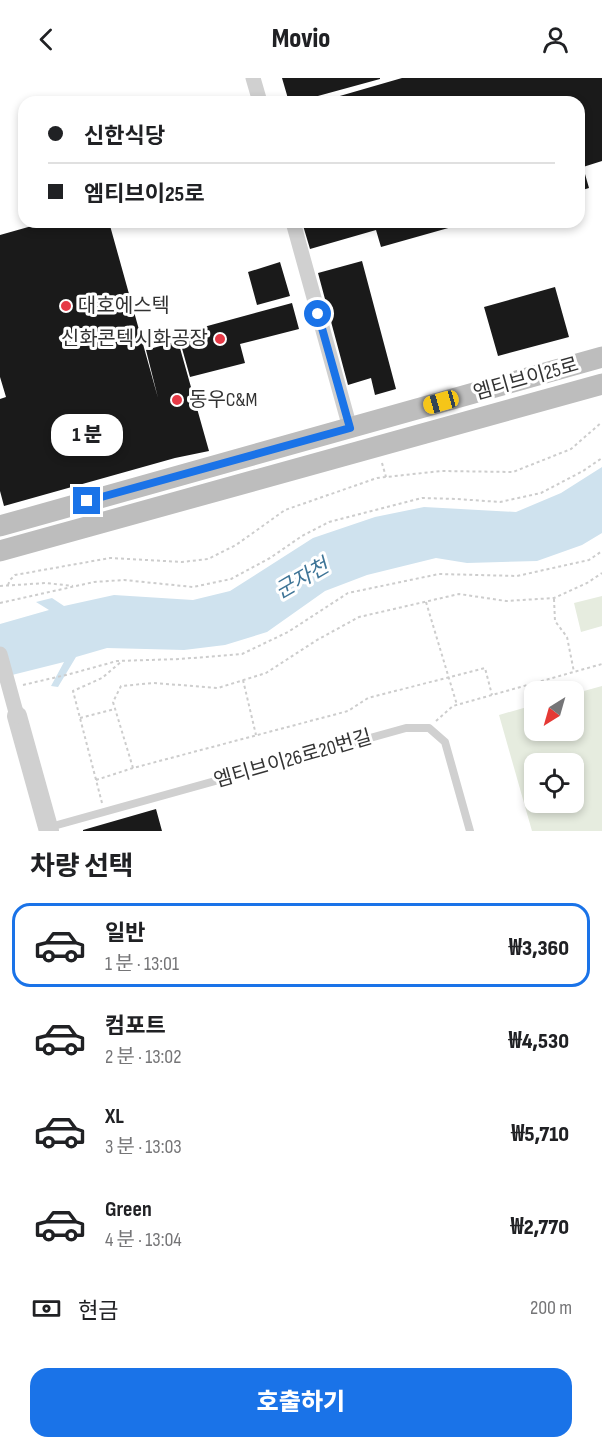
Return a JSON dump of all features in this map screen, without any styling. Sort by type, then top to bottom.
[{"type":"main road","name":"엠티브이25로","points":[[0,526],[602,357]]},
{"type":"main road","name":"엠티브이25로","points":[[0,551],[602,384]]},
{"type":"street","points":[[253,78],[258,96]]},
{"type":"street","points":[[295,228],[350,428]]},
{"type":"street","points":[[0,654],[44,830]]},
{"type":"lane","name":"엠티브이26로20번길","points":[[44,830],[406,728],[429,728]]},
{"type":"lane","points":[[429,728],[446,742],[470,831]]},
{"type":"path","points":[[8,585],[15,575],[110,558],[182,562],[208,559],[236,545],[285,510],[377,478],[441,471],[513,472],[571,449],[602,422]]},
{"type":"path","points":[[0,603],[94,582],[124,580],[193,587],[231,579],[329,522],[422,498],[500,502],[541,493],[584,471],[601,458]]},
{"type":"path","points":[[21,686],[117,661],[242,654],[288,633],[348,593],[439,574],[517,576],[589,560],[602,551]]},
{"type":"path","points":[[133,768],[113,702],[121,686],[154,683],[218,688],[266,673],[317,640],[359,617],[459,594],[506,601],[554,597],[602,573]]},
{"type":"path","points":[[0,586],[46,583],[76,586]]},
{"type":"path","points":[[554,597],[555,621],[567,638],[574,672]]},
{"type":"path","points":[[426,602],[457,705]]},
{"type":"path","points":[[105,812],[73,691],[102,678],[122,661]]},
{"type":"path","points":[[429,728],[453,706],[602,664]]},
{"type":"path","points":[[96,780],[133,768],[348,711],[368,698],[485,668],[492,695]]},
{"type":"path","points":[[243,680],[256,735]]},
{"type":"path","points":[[80,718],[115,709]]},
{"type":"shaded area","points":[[602,596],[602,626],[581,632],[574,603]]},
{"type":"shaded area","points":[[602,686],[602,831],[532,831],[527,813],[584,813],[584,753],[524,753],[524,803],[499,715],[524,708],[524,741],[584,741],[584,691]]},
{"type":"water","name":"군자천","points":[[602,467],[602,533],[582,545],[537,561],[467,563],[436,558],[367,575],[325,591],[267,632],[225,645],[184,650],[107,648],[76,657],[58,687],[51,686],[64,662],[0,678],[0,624],[49,610],[36,602],[52,598],[64,606],[114,595],[193,600],[230,591],[313,538],[375,517],[424,507],[516,512],[561,493]]},
{"type":"building","points":[[282,78],[380,78],[318,96],[287,96]]},
{"type":"building","points":[[402,78],[602,78],[602,161],[585,166],[585,96],[340,96]]},
{"type":"building","points":[[585,174],[589,188],[585,189]]},
{"type":"building","name":"대호에스텍","points":[[25,228],[111,228],[158,398],[146,350],[178,341],[209,451],[175,458],[4,506],[0,491],[0,399],[6,397],[0,377],[0,235]]},
{"type":"building","points":[[304,228],[448,228],[381,247],[376,230],[310,249]]},
{"type":"building","points":[[362,261],[396,389],[375,395],[371,378],[348,385],[318,273]]},
{"type":"building","points":[[280,262],[290,296],[257,305],[248,272]]},
{"type":"building","points":[[555,287],[569,337],[498,356],[484,307]]},
{"type":"building","name":"신화콘텍시화공장","points":[[292,303],[299,329],[240,344],[245,363],[190,377],[178,334]]},
{"type":"building","points":[[156,809],[162,831],[83,831],[83,830]]},
{"type":"place","name":"대호에스텍","points":[[66,306]]},
{"type":"place","name":"신화콘텍시화공장","points":[[220,339]]},
{"type":"place","name":"동우C&M","points":[[177,400]]},
{"type":"route","points":[[87,501],[350,428],[318,314]]}]
